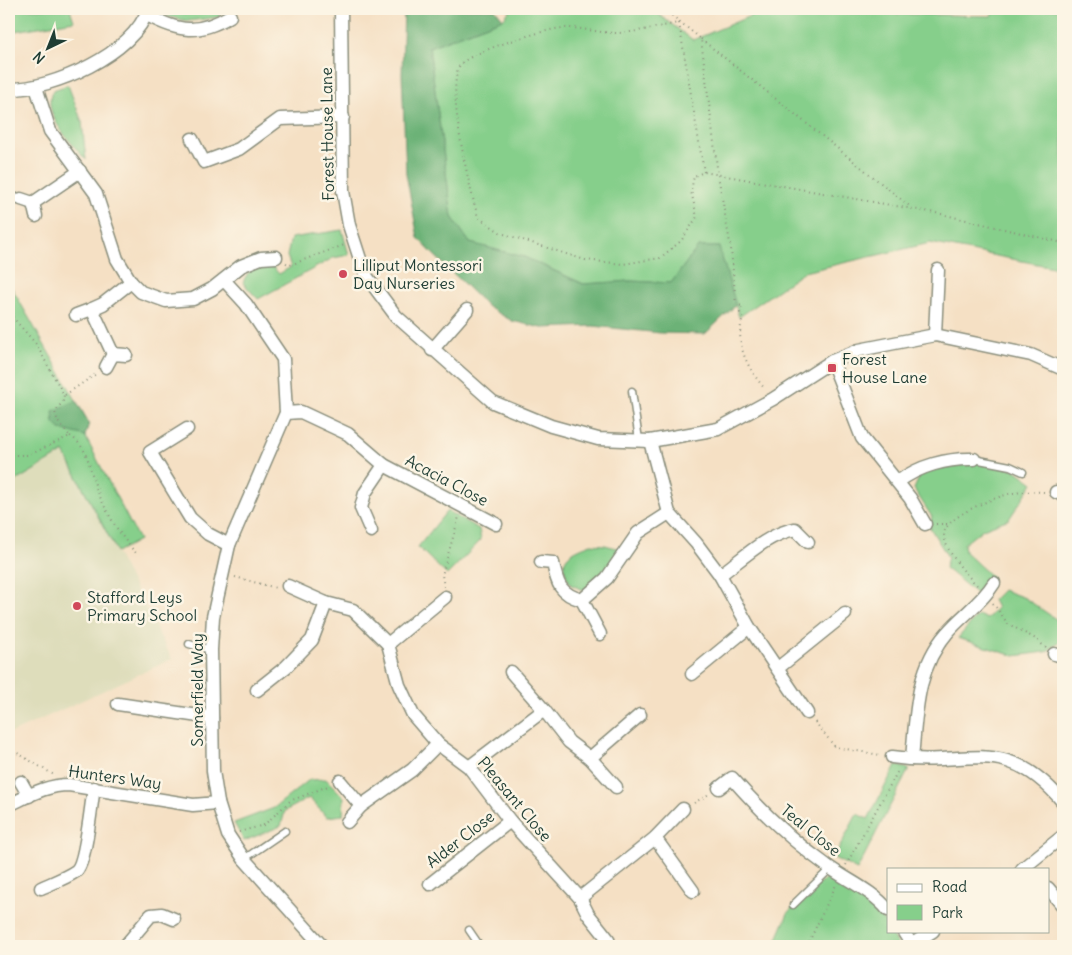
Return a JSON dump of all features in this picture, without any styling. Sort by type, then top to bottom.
[{"type":"street","name":"Forest House Lane","points":[[341,9],[343,191],[353,241],[367,276],[396,316],[432,350],[493,402],[551,426],[598,439],[644,440],[718,429],[773,398],[832,361],[859,350],[935,335],[1031,355],[1063,369]]},
{"type":"street","points":[[9,89],[36,87],[80,70],[114,51],[130,36],[148,12],[162,23],[191,30],[212,27],[230,16]]},
{"type":"street","points":[[36,87],[50,131],[98,198],[112,248],[131,282],[141,292],[153,298],[178,302],[204,295],[241,266],[251,261],[276,257]]},
{"type":"street","points":[[192,139],[204,162],[239,149],[280,119],[343,117]]},
{"type":"street","points":[[30,206],[80,171]]},
{"type":"street","points":[[935,335],[938,270]]},
{"type":"street","name":"Somerfield Way","points":[[224,280],[246,304],[283,359],[286,413],[229,545],[213,617],[211,650],[213,771],[218,803],[228,835],[244,859],[318,945]]},
{"type":"street","points":[[76,315],[103,304],[131,282]]},
{"type":"street","points":[[92,310],[113,354]]},
{"type":"street","points":[[432,350],[467,310]]},
{"type":"street","points":[[113,354],[126,355]]},
{"type":"street","points":[[106,366],[113,354]]},
{"type":"street","points":[[832,361],[862,438],[898,482],[925,524]]},
{"type":"street","name":"Acacia Close","points":[[286,413],[301,412],[348,434],[384,465],[462,508],[496,524]]},
{"type":"street","points":[[187,428],[150,452],[190,518],[208,534],[229,545]]},
{"type":"street","points":[[644,440],[669,513],[696,543],[720,575],[750,626],[807,713]]},
{"type":"street","points":[[898,482],[911,472],[958,458],[974,459]]},
{"type":"street","name":"Acacia Close","points":[[371,531],[361,508],[365,493],[384,465]]},
{"type":"street","points":[[582,600],[607,578],[638,534],[669,513]]},
{"type":"street","points":[[720,575],[771,538],[796,523],[808,542]]},
{"type":"street","points":[[541,562],[553,563],[557,582],[569,596],[582,600],[600,634]]},
{"type":"street","points":[[288,586],[326,603],[353,610],[388,644],[445,597]]},
{"type":"street","points":[[990,589],[980,604],[946,634],[929,660],[903,758],[935,760],[973,756],[1006,760],[1035,775],[1063,802]]},
{"type":"street","points":[[257,690],[286,667],[312,640],[326,603]]},
{"type":"street","points":[[778,668],[845,614]]},
{"type":"street","points":[[692,674],[750,626]]},
{"type":"street","name":"Pleasant Close","points":[[388,644],[399,685],[413,715],[438,744],[469,767],[510,820],[580,898],[588,914],[608,940],[609,946]]},
{"type":"street","points":[[511,672],[544,710],[568,742],[590,758],[616,787]]},
{"type":"street","points":[[118,704],[212,718]]},
{"type":"street","points":[[469,767],[544,710]]},
{"type":"street","points":[[590,758],[640,715]]},
{"type":"street","points":[[347,822],[361,806],[412,770],[438,744]]},
{"type":"street","name":"Teal Close","points":[[719,788],[732,778],[759,809],[836,872],[874,896],[887,909]]},
{"type":"street","points":[[340,781],[361,806]]},
{"type":"street","points":[[21,782],[29,796]]},
{"type":"street","name":"Hunters Way","points":[[11,804],[57,785],[94,788],[193,805],[218,803]]},
{"type":"street","points":[[41,888],[77,870],[85,853],[88,818],[94,788]]},
{"type":"street","points":[[580,898],[655,838],[683,809]]},
{"type":"street","name":"Alder Close","points":[[430,884],[510,820]]},
{"type":"street","points":[[1028,867],[1063,836]]},
{"type":"street","points":[[655,838],[693,891]]},
{"type":"street","points":[[1050,890],[1063,906]]},
{"type":"street","points":[[125,946],[151,915],[162,914],[174,919]]},
{"type":"street","points":[[903,932],[910,946],[931,932]]},
{"type":"lane","points":[[881,9],[896,9]]},
{"type":"lane","points":[[632,392],[644,440]]},
{"type":"lane","points":[[974,459],[1010,466],[1023,472]]},
{"type":"lane","points":[[190,644],[211,650]]},
{"type":"lane","points":[[244,859],[285,831]]},
{"type":"lane","points":[[793,905],[836,872]]},
{"type":"lane","points":[[469,930],[480,946]]},
{"type":"path","points":[[664,9],[679,23],[914,210]]},
{"type":"path","points":[[679,23],[704,172]]},
{"type":"path","points":[[679,23],[616,33],[562,28],[512,40],[467,57],[459,65],[455,80],[466,173],[478,218],[501,233],[585,260],[623,264],[660,258],[681,241],[697,217],[692,191],[694,176],[704,172],[976,221],[1063,243]]},
{"type":"path","points":[[700,39],[718,175],[731,249],[736,305],[743,306],[740,313],[743,318],[739,329],[742,351],[751,372],[773,398]]},
{"type":"path","points":[[276,257],[290,265],[353,241]]},
{"type":"path","points":[[9,313],[36,344],[64,395],[63,401],[55,412],[58,422],[70,436],[78,440],[85,451],[97,490],[120,536],[136,553]]},
{"type":"path","points":[[64,395],[106,366]]},
{"type":"path","points":[[9,455],[29,455],[70,436]]},
{"type":"path","points":[[1058,655],[1036,639],[1008,624],[990,589],[965,574],[945,542],[944,534],[947,524],[953,518],[988,501],[1014,493],[1060,494]]},
{"type":"path","points":[[445,597],[442,575],[462,508]]},
{"type":"path","points":[[222,573],[277,588],[288,586]]},
{"type":"path","points":[[807,713],[835,747],[903,758],[836,872],[807,946]]},
{"type":"path","points":[[9,748],[56,776],[57,785]]},
{"type":"path","points":[[228,835],[264,825],[290,801],[340,781]]},
{"type":"path","points":[[683,809],[719,788]]},
{"type":"shaded area","name":"Stafford Leys Primary School","points":[[64,452],[172,659],[9,734],[9,485]]},
{"type":"green space","points":[[9,9],[70,9],[74,21],[9,32]]},
{"type":"green space","points":[[159,9],[218,9],[220,17],[188,21],[161,15]]},
{"type":"green space","points":[[404,9],[495,9],[503,19],[429,47],[452,217],[470,243],[524,257],[583,284],[630,281],[671,283],[698,247],[719,247],[736,305],[705,334],[660,333],[593,326],[542,328],[512,321],[488,307],[418,238],[406,174],[402,74]]},
{"type":"green space","points":[[511,9],[651,9],[693,40],[762,11],[991,16],[994,9],[1063,9],[1063,269],[930,243],[804,272],[739,317],[719,247],[698,247],[671,283],[630,281],[584,284],[524,257],[470,243],[452,217],[429,47],[503,19]]},
{"type":"green space","points":[[68,85],[82,122],[86,160],[59,128],[51,109],[50,99],[53,90]]},
{"type":"green space","points":[[342,230],[349,255],[333,258],[258,299],[243,283],[250,271],[258,267],[272,266],[279,274],[291,267],[287,256],[291,238]]},
{"type":"green space","points":[[9,283],[89,423],[85,436],[139,540],[117,552],[64,452],[9,485]]},
{"type":"green space","points":[[76,401],[89,423],[85,436],[60,429],[54,423],[53,411]]},
{"type":"green space","points":[[985,463],[1014,469],[1033,483],[1009,519],[983,529],[964,544],[965,552],[993,578],[977,594],[945,568],[948,557],[929,526],[932,517],[914,489],[921,473],[941,464]]},
{"type":"green space","points":[[447,511],[479,529],[481,540],[447,575],[418,547]]},
{"type":"green space","points":[[591,544],[620,549],[613,566],[584,590],[571,585],[564,569],[564,563],[570,554]]},
{"type":"green space","points":[[1003,590],[1025,598],[1063,624],[1063,639],[1046,652],[1014,656],[958,638],[978,615],[987,619],[997,608],[993,600]]},
{"type":"green space","points":[[896,765],[909,769],[857,870],[834,858],[857,814],[868,819]]},
{"type":"green space","points":[[326,779],[344,797],[343,815],[327,817],[309,798],[285,811],[281,826],[244,841],[234,823],[274,808],[309,780]]},
{"type":"green space","points":[[826,878],[867,901],[885,923],[887,932],[890,932],[898,946],[774,946],[789,911]]},
{"type":"place","name":"Lilliput Montessori Day Nurseries","points":[[343,274]]},
{"type":"place","name":"Forest House Lane","points":[[832,368]]},
{"type":"place","name":"Stafford Leys Primary School","points":[[77,606]]}]
